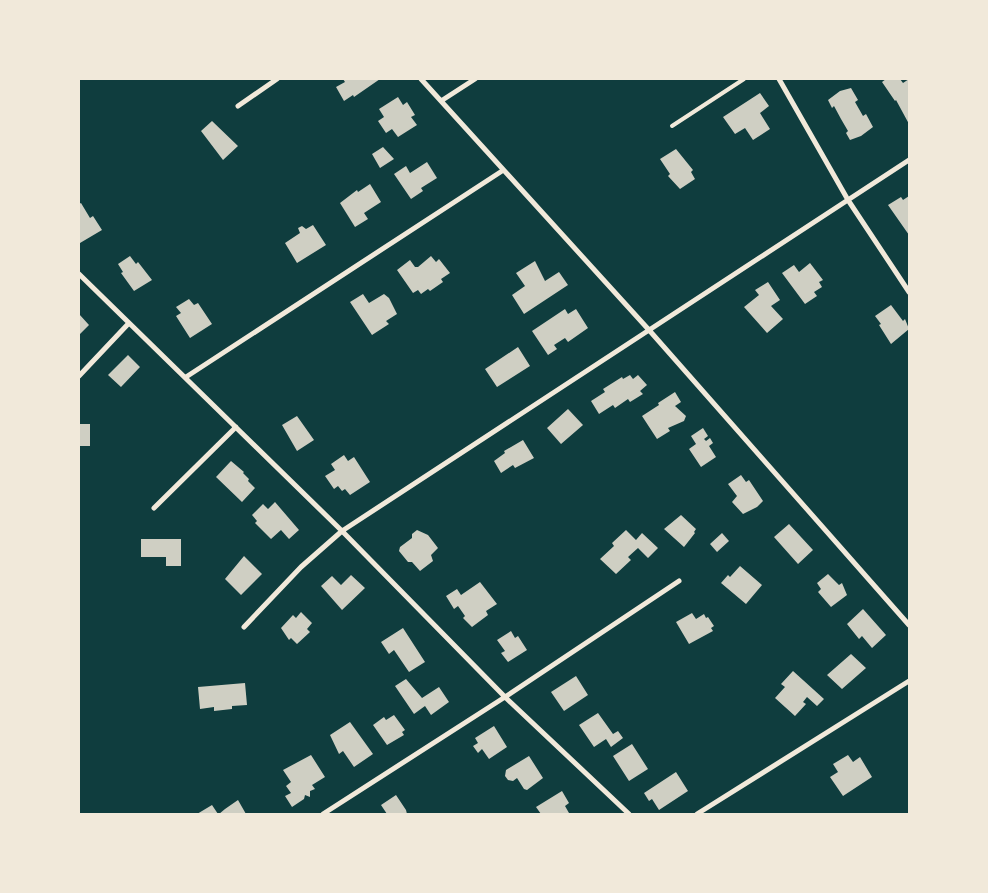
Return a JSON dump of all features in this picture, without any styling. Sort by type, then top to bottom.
[{"type":"street","points":[[238,106],[277,79]]},
{"type":"street","points":[[421,79],[649,330],[909,625]]},
{"type":"street","points":[[441,101],[475,79]]},
{"type":"street","points":[[779,79],[848,200],[909,292]]},
{"type":"street","points":[[244,627],[301,567],[342,531],[909,160]]},
{"type":"street","points":[[186,377],[502,170]]},
{"type":"street","points":[[79,274],[342,531],[505,697],[629,814]]},
{"type":"street","points":[[79,376],[129,323]]},
{"type":"street","points":[[154,508],[236,427]]},
{"type":"street","points":[[323,814],[505,697],[679,581]]},
{"type":"street","points":[[697,814],[909,681]]},
{"type":"lane","points":[[672,126],[744,79]]},
{"type":"building","points":[[343,79],[380,79],[354,97],[353,95],[344,101],[336,87],[345,82]]},
{"type":"building","points":[[886,79],[900,79],[903,83],[909,79],[909,124],[896,100],[882,82]]},
{"type":"building","points":[[851,88],[858,100],[855,102],[863,116],[866,114],[873,127],[861,136],[850,140],[846,133],[848,131],[834,106],[832,108],[828,100],[840,91]]},
{"type":"building","points":[[760,93],[769,106],[760,113],[770,129],[753,140],[745,128],[735,134],[723,117]]},
{"type":"building","points":[[398,97],[403,105],[407,102],[415,115],[411,117],[417,125],[398,137],[392,129],[386,133],[378,121],[384,117],[379,109]]},
{"type":"building","points":[[212,121],[238,146],[223,160],[201,131]]},
{"type":"building","points":[[383,147],[394,159],[380,168],[372,154]]},
{"type":"building","points":[[676,149],[693,170],[691,172],[695,179],[680,189],[668,176],[670,174],[660,159]]},
{"type":"building","points":[[427,162],[437,178],[421,188],[423,191],[411,199],[394,174],[406,166],[410,173]]},
{"type":"building","points":[[370,184],[381,202],[364,213],[368,219],[355,227],[340,203],[357,190],[358,192]]},
{"type":"building","points":[[909,196],[909,235],[888,205],[901,197],[903,200]]},
{"type":"building","points":[[81,203],[90,218],[93,216],[102,230],[80,243],[79,204]]},
{"type":"building","points":[[313,225],[326,245],[297,263],[285,243],[300,233],[298,228],[302,226],[306,229]]},
{"type":"building","points":[[130,256],[136,264],[138,262],[152,280],[134,291],[121,273],[123,272],[118,264]]},
{"type":"building","points":[[431,256],[436,262],[439,259],[450,273],[441,279],[443,282],[430,291],[428,289],[421,294],[418,290],[413,293],[397,270],[410,260],[415,267],[418,267]]},
{"type":"building","points":[[535,261],[545,281],[559,272],[568,285],[524,314],[512,295],[525,286],[516,273]]},
{"type":"building","points":[[810,263],[823,280],[819,282],[822,287],[814,292],[817,296],[805,304],[782,273],[794,265],[799,272]]},
{"type":"building","points":[[768,282],[780,300],[771,306],[783,319],[767,333],[744,307],[759,295],[755,290]]},
{"type":"building","points":[[363,294],[369,303],[384,294],[389,298],[397,314],[386,321],[389,324],[372,335],[350,302]]},
{"type":"building","points":[[189,299],[194,305],[198,303],[212,324],[190,338],[176,316],[181,313],[176,307]]},
{"type":"building","points":[[891,305],[903,321],[905,319],[909,329],[891,344],[875,316]]},
{"type":"building","points":[[565,309],[568,314],[576,309],[588,328],[568,342],[565,338],[554,345],[557,349],[548,355],[532,331]]},
{"type":"building","points":[[79,314],[89,325],[79,335]]},
{"type":"building","points":[[518,347],[530,366],[497,387],[485,369]]},
{"type":"building","points":[[128,355],[140,367],[121,387],[108,375]]},
{"type":"building","points":[[630,375],[633,379],[638,375],[647,385],[640,391],[643,394],[630,402],[628,399],[615,408],[613,405],[599,414],[591,401],[605,392],[603,389],[622,377],[623,379]]},
{"type":"building","points":[[675,392],[681,402],[675,406],[686,416],[684,421],[668,428],[670,431],[657,439],[642,416]]},
{"type":"building","points":[[568,409],[583,425],[561,444],[547,428]]},
{"type":"building","points":[[297,416],[314,440],[297,451],[282,425]]},
{"type":"building","points":[[79,424],[90,424],[90,446],[79,446]]},
{"type":"building","points":[[703,428],[708,436],[704,439],[706,441],[710,438],[713,443],[709,446],[716,457],[701,467],[689,449],[696,444],[691,436]]},
{"type":"building","points":[[523,440],[534,458],[515,468],[513,465],[501,473],[494,461],[505,453],[504,451]]},
{"type":"building","points":[[344,455],[348,461],[354,457],[370,482],[350,495],[345,489],[342,491],[338,486],[334,489],[325,476],[335,470],[331,464]]},
{"type":"building","points":[[231,461],[244,472],[249,479],[248,481],[255,488],[242,502],[216,477]]},
{"type":"building","points":[[741,475],[746,482],[749,480],[763,501],[757,507],[743,514],[732,502],[737,496],[728,484]]},
{"type":"building","points":[[275,502],[299,530],[289,539],[281,530],[271,539],[255,523],[257,521],[252,515],[263,504],[268,509]]},
{"type":"building","points":[[681,515],[696,529],[684,547],[664,529]]},
{"type":"building","points":[[789,524],[813,550],[798,564],[774,537]]},
{"type":"building","points":[[417,530],[428,535],[438,548],[431,555],[433,561],[420,571],[412,562],[408,562],[399,551],[400,547],[412,538],[412,534]]},
{"type":"building","points":[[626,530],[636,540],[642,533],[658,548],[648,558],[638,548],[628,557],[631,560],[616,574],[600,559],[614,546],[612,543]]},
{"type":"building","points":[[722,533],[729,541],[717,552],[710,544]]},
{"type":"building","points":[[141,539],[181,539],[181,566],[166,566],[166,557],[141,557]]},
{"type":"building","points":[[244,556],[262,574],[241,595],[225,579]]},
{"type":"building","points":[[740,566],[762,585],[746,604],[721,583],[728,575],[730,577]]},
{"type":"building","points":[[828,574],[839,585],[842,583],[847,595],[831,607],[818,592],[821,589],[817,583]]},
{"type":"building","points":[[351,575],[365,588],[342,610],[321,586],[332,576],[341,585]]},
{"type":"building","points":[[480,582],[497,604],[486,611],[488,615],[472,627],[463,618],[465,616],[458,606],[454,609],[446,596],[457,589],[461,595]]},
{"type":"building","points":[[863,609],[886,635],[872,648],[862,636],[859,639],[847,624]]},
{"type":"building","points":[[301,612],[312,623],[307,629],[310,632],[297,644],[291,638],[289,640],[281,628],[293,615],[296,618]]},
{"type":"building","points":[[692,613],[696,619],[704,614],[714,626],[711,628],[713,631],[689,644],[676,622]]},
{"type":"building","points":[[403,628],[425,662],[409,672],[394,650],[389,654],[381,642]]},
{"type":"building","points":[[511,631],[515,638],[518,636],[527,650],[508,662],[501,653],[505,651],[497,640]]},
{"type":"building","points":[[851,654],[866,668],[842,689],[827,675]]},
{"type":"building","points":[[793,671],[824,699],[817,706],[807,697],[803,702],[806,704],[795,716],[775,698],[785,687],[781,684]]},
{"type":"building","points":[[576,676],[588,695],[564,711],[551,692]]},
{"type":"building","points":[[406,679],[422,698],[439,687],[449,702],[431,715],[425,706],[414,714],[395,686]]},
{"type":"building","points":[[245,683],[247,705],[232,706],[232,709],[214,711],[214,707],[200,709],[198,687]]},
{"type":"building","points":[[598,713],[613,734],[618,731],[623,738],[611,747],[606,739],[594,747],[579,725]]},
{"type":"building","points":[[394,715],[405,730],[402,732],[404,735],[387,745],[373,725],[384,717],[386,720]]},
{"type":"building","points":[[350,722],[373,754],[354,767],[343,751],[339,754],[330,735]]},
{"type":"building","points":[[494,726],[507,747],[489,759],[482,749],[478,753],[473,746],[478,743],[475,738]]},
{"type":"building","points":[[632,744],[648,769],[629,781],[613,756]]},
{"type":"building","points":[[311,755],[325,777],[312,785],[315,789],[310,791],[310,797],[305,795],[304,799],[292,807],[285,796],[291,793],[286,786],[291,782],[283,770]]},
{"type":"building","points":[[848,755],[853,762],[860,757],[872,777],[843,796],[830,777],[838,772],[833,764]]},
{"type":"building","points":[[529,756],[543,778],[527,790],[524,789],[517,778],[513,781],[508,780],[505,776],[506,770]]},
{"type":"building","points":[[676,772],[688,791],[659,810],[652,799],[649,801],[644,793]]},
{"type":"building","points":[[562,791],[569,803],[565,806],[569,813],[541,814],[536,807]]},
{"type":"building","points":[[396,795],[407,814],[387,814],[381,805]]},
{"type":"building","points":[[238,800],[246,814],[219,814],[225,809]]},
{"type":"building","points":[[212,805],[218,814],[197,814]]}]
